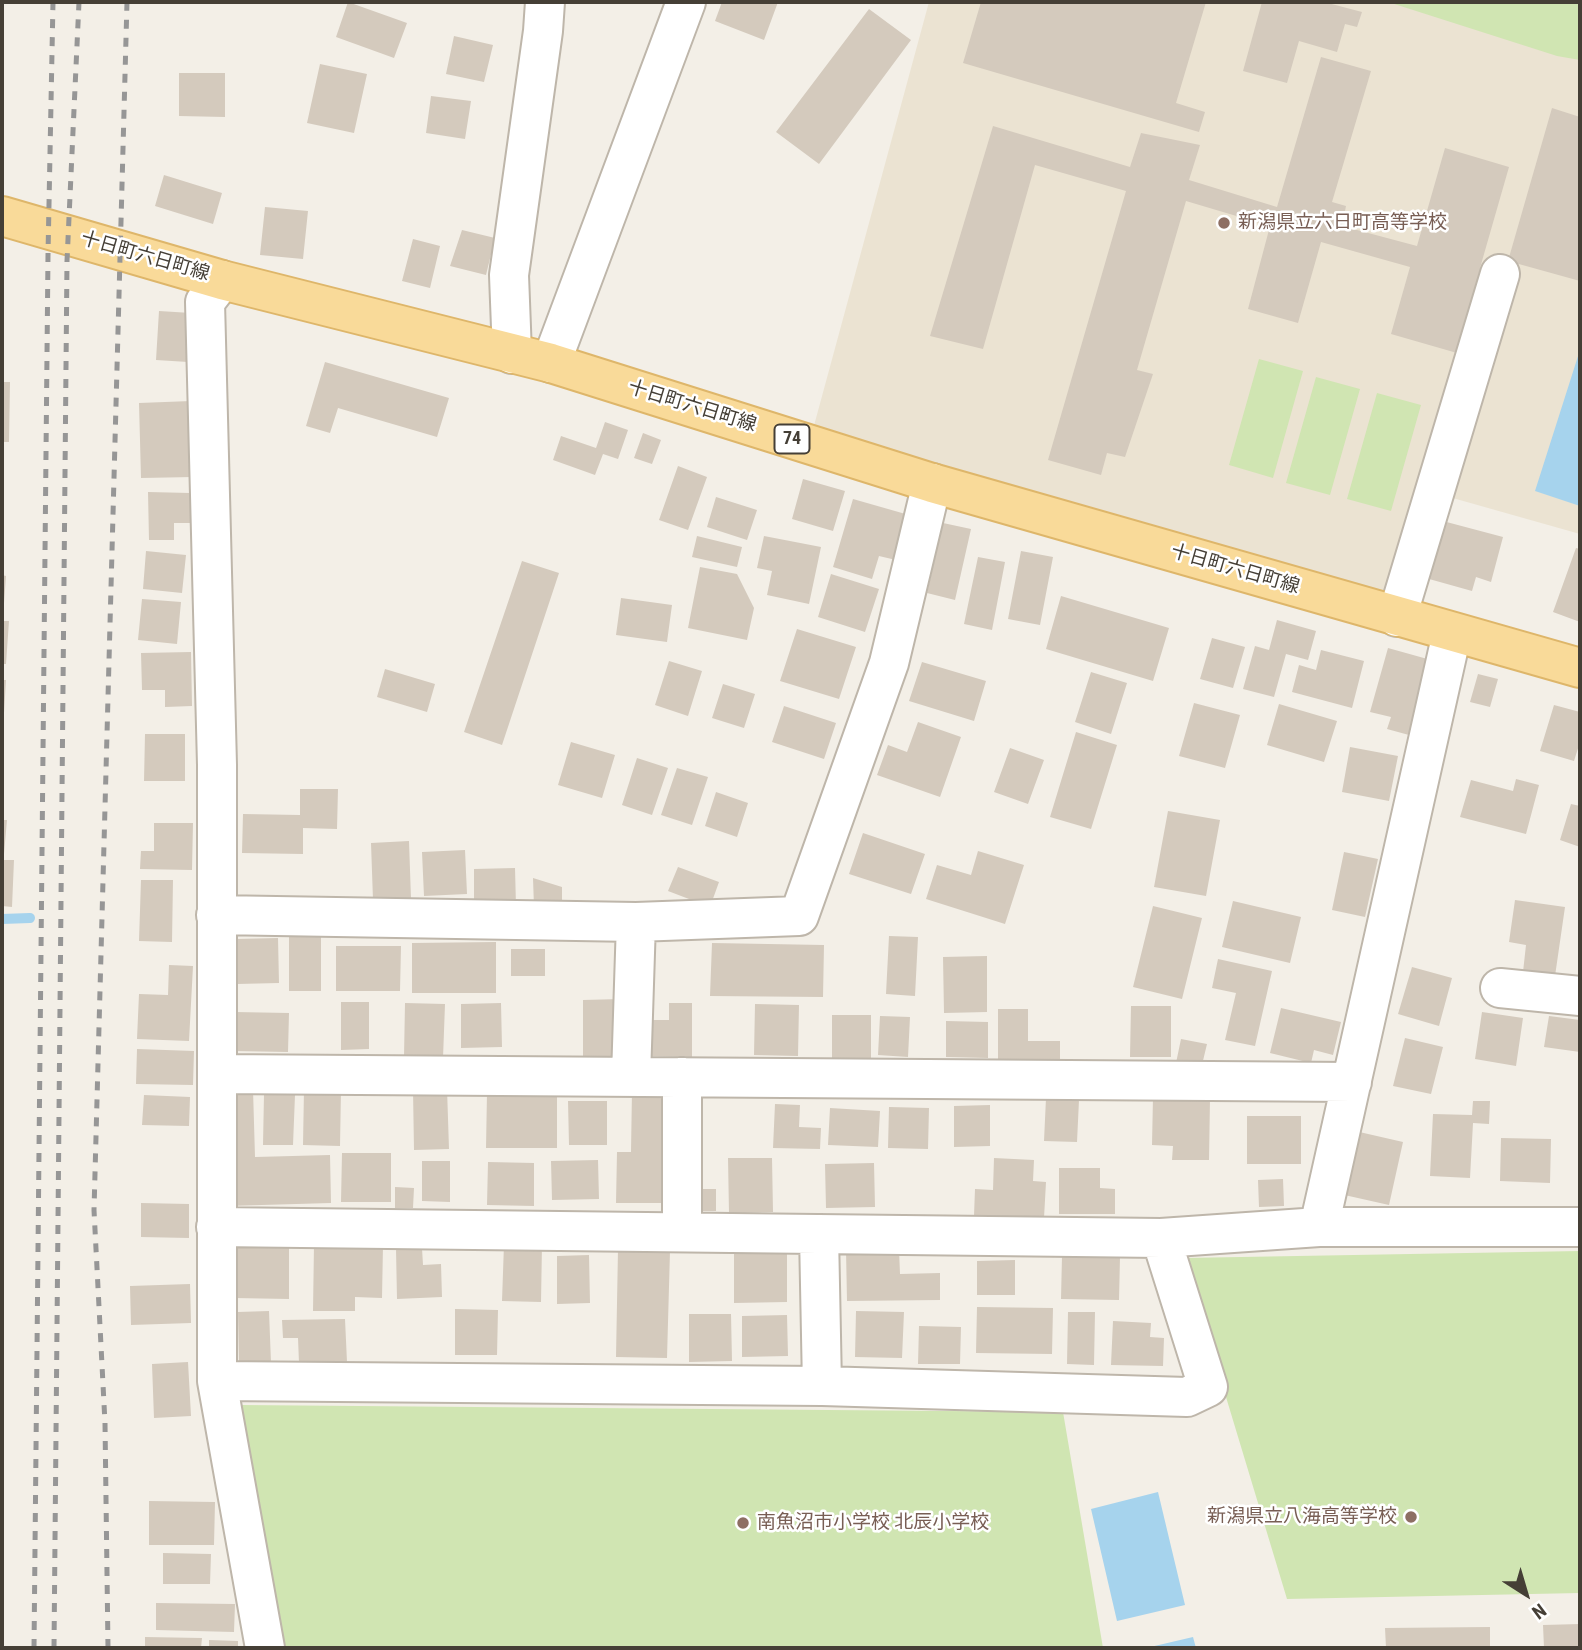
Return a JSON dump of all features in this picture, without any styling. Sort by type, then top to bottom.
[{"type":"main road","name":"十日町六日町線","points":[[2,216],[222,280],[551,363],[932,483],[1580,668]]},
{"type":"street","points":[[512,354],[509,275],[545,2]]},
{"type":"street","points":[[551,363],[686,2]]},
{"type":"street","points":[[1397,617],[1500,274]]},
{"type":"street","points":[[222,280],[205,302],[217,765],[217,1381],[265,1648]]},
{"type":"street","points":[[216,915],[636,922],[799,916],[889,663],[932,483]]},
{"type":"street","points":[[1319,1227],[1452,633]]},
{"type":"street","points":[[631,1077],[636,922]]},
{"type":"street","points":[[1500,988],[1580,996]]},
{"type":"street","points":[[216,1073],[1352,1082]]},
{"type":"street","points":[[682,1077],[682,1232]]},
{"type":"street","points":[[216,1227],[1161,1238],[1319,1227],[1580,1227]]},
{"type":"street","points":[[819,1234],[822,1386]]},
{"type":"street","points":[[217,1381],[822,1386],[1187,1397],[1208,1387],[1161,1238]]},
{"type":"shaded area","name":"新潟県立六日町高等学校","points":[[929,2],[1580,2],[1580,534],[1435,493],[1397,617],[809,444]]},
{"type":"green space","points":[[1388,2],[1580,2],[1580,60],[1557,56]]},
{"type":"green space","points":[[1259,359],[1303,371],[1273,478],[1229,465]]},
{"type":"green space","points":[[1316,377],[1360,389],[1330,495],[1286,483]]},
{"type":"green space","points":[[1377,393],[1421,405],[1391,511],[1347,499]]},
{"type":"green space","name":"新潟県立八海高等学校","points":[[1580,1251],[1580,1593],[1287,1599],[1184,1258]]},
{"type":"green space","name":"南魚沼市小学校 北辰小学校","points":[[241,1405],[1063,1412],[1103,1648],[284,1648]]},
{"type":"water","points":[[1580,353],[1580,506],[1535,491]]},
{"type":"water","points":[[1158,1492],[1185,1605],[1117,1621],[1091,1509]]},
{"type":"water","points":[[1193,1637],[1196,1648],[1146,1648]]},
{"type":"building","points":[[348,2],[407,23],[394,58],[336,37]]},
{"type":"building","points":[[722,2],[778,2],[764,40],[715,21]]},
{"type":"building","points":[[981,2],[1206,2],[1176,103],[1205,112],[1199,132],[963,63]]},
{"type":"building","points":[[1262,2],[1324,2],[1362,12],[1357,27],[1345,24],[1337,52],[1299,41],[1287,83],[1243,71]]},
{"type":"building","points":[[869,9],[911,40],[819,164],[776,132]]},
{"type":"building","points":[[454,36],[493,45],[484,82],[446,74]]},
{"type":"building","points":[[1321,57],[1371,71],[1332,202],[1346,206],[1342,226],[1417,246],[1445,148],[1509,167],[1480,268],[1493,271],[1457,353],[1391,334],[1410,267],[1321,242],[1298,323],[1248,309],[1270,226],[1186,201],[1137,370],[1153,374],[1125,457],[1107,453],[1101,475],[1048,460],[1126,191],[1035,165],[983,349],[930,336],[993,126],[1130,167],[1141,133],[1200,145],[1189,180],[1277,207]]},
{"type":"building","points":[[320,64],[367,74],[354,133],[307,123]]},
{"type":"building","points":[[179,73],[225,73],[225,117],[179,116]]},
{"type":"building","points":[[431,96],[471,101],[465,139],[426,133]]},
{"type":"building","points":[[1552,108],[1580,117],[1580,281],[1508,261]]},
{"type":"building","points":[[164,175],[222,193],[213,224],[155,206]]},
{"type":"building","points":[[265,207],[308,211],[303,259],[260,255]]},
{"type":"building","points":[[462,230],[495,238],[486,275],[450,266]]},
{"type":"building","points":[[413,239],[440,246],[430,288],[402,281]]},
{"type":"building","points":[[159,311],[191,313],[188,362],[156,360]]},
{"type":"building","points":[[325,362],[449,398],[437,437],[338,408],[330,433],[306,426]]},
{"type":"building","points":[[2,382],[10,382],[9,442],[2,442]]},
{"type":"building","points":[[191,401],[193,477],[141,478],[139,403]]},
{"type":"building","points":[[605,422],[628,430],[618,459],[603,454],[595,475],[553,460],[561,436],[596,448]]},
{"type":"building","points":[[643,433],[661,440],[652,464],[634,458]]},
{"type":"building","points":[[678,466],[707,477],[688,530],[659,520]]},
{"type":"building","points":[[803,479],[845,491],[833,531],[792,519]]},
{"type":"building","points":[[148,492],[190,493],[190,523],[174,523],[174,540],[149,540]]},
{"type":"building","points":[[716,497],[757,510],[747,540],[707,527]]},
{"type":"building","points":[[853,499],[909,515],[896,560],[879,556],[872,579],[833,567]]},
{"type":"building","points":[[1439,520],[1503,537],[1491,582],[1476,577],[1472,591],[1422,577]]},
{"type":"building","points":[[943,523],[971,529],[955,600],[927,593]]},
{"type":"building","points":[[697,536],[742,547],[737,567],[692,557]]},
{"type":"building","points":[[764,536],[821,547],[809,604],[767,595],[772,571],[757,568]]},
{"type":"building","points":[[1576,548],[1580,549],[1580,622],[1553,612]]},
{"type":"building","points":[[146,551],[186,555],[182,593],[143,589]]},
{"type":"building","points":[[1021,551],[1053,557],[1040,625],[1008,619]]},
{"type":"building","points":[[978,557],[1005,562],[992,630],[964,624]]},
{"type":"building","points":[[522,561],[559,573],[502,745],[464,732]]},
{"type":"building","points":[[700,567],[737,574],[754,608],[747,640],[688,628]]},
{"type":"building","points":[[831,574],[879,589],[865,632],[818,617]]},
{"type":"building","points":[[2,575],[6,576],[4,603],[2,603]]},
{"type":"building","points":[[1061,596],[1169,628],[1153,681],[1046,649]]},
{"type":"building","points":[[621,598],[672,605],[667,642],[616,635]]},
{"type":"building","points":[[142,599],[181,602],[177,644],[138,640]]},
{"type":"building","points":[[1277,620],[1316,631],[1308,660],[1286,654],[1274,697],[1243,689],[1255,646],[1269,650]]},
{"type":"building","points":[[2,621],[9,621],[6,664],[2,664]]},
{"type":"building","points":[[797,629],[856,647],[839,699],[780,681]]},
{"type":"building","points":[[1212,638],[1245,647],[1233,688],[1200,679]]},
{"type":"building","points":[[1388,648],[1431,660],[1409,735],[1387,729],[1391,717],[1370,712]]},
{"type":"building","points":[[1321,650],[1364,661],[1352,708],[1292,692],[1299,665],[1316,670]]},
{"type":"building","points":[[191,652],[192,706],[165,707],[165,690],[142,690],[141,653]]},
{"type":"building","points":[[669,661],[702,671],[688,716],[655,705]]},
{"type":"building","points":[[922,662],[986,681],[974,721],[909,701]]},
{"type":"building","points":[[385,669],[435,684],[427,712],[377,697]]},
{"type":"building","points":[[1091,672],[1127,683],[1111,734],[1075,722]]},
{"type":"building","points":[[1478,674],[1498,679],[1490,707],[1470,702]]},
{"type":"building","points":[[2,680],[6,680],[4,713],[2,713]]},
{"type":"building","points":[[723,684],[755,694],[744,728],[712,718]]},
{"type":"building","points":[[1194,703],[1240,715],[1225,768],[1179,756]]},
{"type":"building","points":[[1279,704],[1337,721],[1324,762],[1267,745]]},
{"type":"building","points":[[1554,705],[1580,712],[1580,742],[1574,761],[1540,751]]},
{"type":"building","points":[[784,706],[836,723],[824,759],[772,742]]},
{"type":"building","points":[[918,722],[961,737],[940,797],[877,775],[888,745],[907,752]]},
{"type":"building","points":[[1076,732],[1117,745],[1091,829],[1050,817]]},
{"type":"building","points":[[145,734],[185,734],[185,781],[144,781]]},
{"type":"building","points":[[571,742],[615,755],[602,798],[558,785]]},
{"type":"building","points":[[1350,747],[1398,756],[1389,801],[1342,792]]},
{"type":"building","points":[[1010,748],[1044,760],[1028,804],[994,792]]},
{"type":"building","points":[[637,758],[668,768],[652,815],[622,805]]},
{"type":"building","points":[[677,768],[708,777],[692,825],[661,815]]},
{"type":"building","points":[[1516,779],[1539,785],[1526,834],[1460,817],[1471,780],[1513,791]]},
{"type":"building","points":[[300,789],[338,789],[337,829],[303,828],[303,854],[242,853],[243,814],[300,815]]},
{"type":"building","points":[[716,792],[748,803],[737,837],[705,826]]},
{"type":"building","points":[[1571,804],[1580,806],[1580,847],[1560,840]]},
{"type":"building","points":[[1168,811],[1220,820],[1206,896],[1154,887]]},
{"type":"building","points":[[2,820],[7,820],[4,854],[2,854]]},
{"type":"building","points":[[154,823],[193,823],[192,870],[140,869],[141,851],[154,851]]},
{"type":"building","points":[[863,833],[925,854],[911,894],[849,874]]},
{"type":"building","points":[[409,841],[411,899],[373,900],[371,843]]},
{"type":"building","points":[[465,850],[467,894],[424,896],[422,852]]},
{"type":"building","points":[[978,851],[1024,865],[1005,924],[926,899],[937,865],[971,875]]},
{"type":"building","points":[[1344,852],[1378,859],[1365,917],[1332,910]]},
{"type":"building","points":[[2,860],[14,860],[12,907],[2,906]]},
{"type":"building","points":[[678,867],[719,882],[710,907],[668,891]]},
{"type":"building","points":[[515,868],[516,906],[474,908],[474,869]]},
{"type":"building","points":[[533,878],[562,887],[562,907],[534,907]]},
{"type":"building","points":[[141,880],[173,880],[172,942],[139,941]]},
{"type":"building","points":[[1515,900],[1565,907],[1555,976],[1523,972],[1526,945],[1509,942]]},
{"type":"building","points":[[1233,901],[1301,917],[1290,963],[1222,947]]},
{"type":"building","points":[[1153,906],[1202,918],[1182,999],[1133,987]]},
{"type":"building","points":[[289,935],[321,935],[321,991],[289,991]]},
{"type":"building","points":[[889,936],[918,937],[915,996],[886,994]]},
{"type":"building","points":[[278,938],[279,983],[237,984],[236,939]]},
{"type":"building","points":[[496,942],[496,993],[412,993],[412,943]]},
{"type":"building","points":[[712,943],[824,945],[823,997],[710,996]]},
{"type":"building","points":[[336,946],[401,946],[400,991],[336,991]]},
{"type":"building","points":[[511,949],[545,949],[545,976],[511,976]]},
{"type":"building","points":[[987,956],[987,1012],[944,1013],[943,957]]},
{"type":"building","points":[[1218,959],[1272,971],[1255,1046],[1225,1040],[1236,993],[1212,988]]},
{"type":"building","points":[[169,965],[193,966],[189,1041],[137,1039],[139,994],[168,995]]},
{"type":"building","points":[[1412,967],[1452,978],[1439,1026],[1398,1014]]},
{"type":"building","points":[[621,999],[621,1063],[583,1063],[583,1000]]},
{"type":"building","points":[[341,1002],[369,1002],[369,1049],[341,1050]]},
{"type":"building","points":[[405,1003],[445,1004],[443,1058],[404,1057]]},
{"type":"building","points":[[501,1003],[502,1047],[461,1048],[461,1004]]},
{"type":"building","points":[[669,1003],[692,1003],[692,1057],[652,1056],[652,1020],[669,1020]]},
{"type":"building","points":[[755,1004],[799,1005],[798,1056],[754,1055]]},
{"type":"building","points":[[1131,1006],[1171,1006],[1171,1057],[1130,1057]]},
{"type":"building","points":[[1281,1008],[1341,1022],[1333,1055],[1314,1050],[1311,1063],[1270,1053]]},
{"type":"building","points":[[998,1009],[1028,1009],[1028,1041],[1060,1041],[1060,1062],[998,1062]]},
{"type":"building","points":[[235,1012],[289,1013],[288,1052],[234,1051]]},
{"type":"building","points":[[1482,1012],[1523,1018],[1516,1066],[1475,1059]]},
{"type":"building","points":[[832,1015],[871,1015],[871,1060],[832,1060]]},
{"type":"building","points":[[880,1016],[910,1017],[908,1057],[878,1055]]},
{"type":"building","points":[[1549,1016],[1580,1020],[1580,1052],[1544,1047]]},
{"type":"building","points":[[946,1021],[988,1022],[988,1058],[946,1057]]},
{"type":"building","points":[[1405,1038],[1443,1047],[1431,1094],[1393,1086]]},
{"type":"building","points":[[1181,1039],[1207,1044],[1201,1069],[1176,1063]]},
{"type":"building","points":[[137,1049],[194,1051],[193,1085],[136,1084]]},
{"type":"building","points":[[447,1088],[449,1149],[414,1150],[413,1090]]},
{"type":"building","points":[[253,1089],[255,1157],[330,1155],[331,1203],[227,1206],[224,1090]]},
{"type":"building","points":[[304,1089],[341,1089],[340,1146],[303,1145]]},
{"type":"building","points":[[632,1090],[665,1091],[663,1203],[616,1203],[617,1152],[631,1152]]},
{"type":"building","points":[[487,1093],[557,1094],[557,1148],[486,1148]]},
{"type":"building","points":[[264,1094],[295,1095],[293,1145],[263,1145]]},
{"type":"building","points":[[144,1095],[190,1097],[189,1126],[142,1125]]},
{"type":"building","points":[[1153,1097],[1210,1099],[1209,1160],[1172,1160],[1173,1146],[1152,1145]]},
{"type":"building","points":[[1046,1098],[1079,1100],[1077,1142],[1044,1141]]},
{"type":"building","points":[[568,1101],[607,1101],[607,1145],[569,1145]]},
{"type":"building","points":[[1473,1101],[1490,1101],[1489,1124],[1473,1123],[1470,1178],[1430,1176],[1433,1114],[1472,1115]]},
{"type":"building","points":[[775,1104],[800,1105],[799,1127],[821,1128],[820,1149],[773,1148]]},
{"type":"building","points":[[990,1105],[990,1146],[954,1147],[954,1106]]},
{"type":"building","points":[[889,1107],[929,1108],[928,1149],[888,1148]]},
{"type":"building","points":[[830,1108],[880,1111],[878,1147],[828,1145]]},
{"type":"building","points":[[1247,1116],[1301,1116],[1301,1164],[1247,1164]]},
{"type":"building","points":[[1355,1131],[1403,1142],[1389,1205],[1340,1194]]},
{"type":"building","points":[[1501,1138],[1551,1139],[1550,1183],[1500,1181]]},
{"type":"building","points":[[342,1153],[391,1153],[391,1202],[341,1202]]},
{"type":"building","points":[[728,1158],[772,1158],[773,1212],[729,1213]]},
{"type":"building","points":[[994,1158],[1034,1160],[1033,1181],[1046,1182],[1044,1218],[974,1216],[975,1189],[993,1190]]},
{"type":"building","points":[[598,1160],[599,1199],[552,1200],[551,1161]]},
{"type":"building","points":[[422,1161],[450,1161],[450,1202],[422,1201]]},
{"type":"building","points":[[488,1162],[534,1163],[534,1206],[487,1205]]},
{"type":"building","points":[[874,1163],[875,1207],[826,1208],[825,1164]]},
{"type":"building","points":[[1059,1168],[1100,1168],[1100,1188],[1115,1189],[1115,1214],[1059,1214]]},
{"type":"building","points":[[1283,1179],[1284,1206],[1259,1207],[1258,1180]]},
{"type":"building","points":[[395,1187],[414,1188],[413,1208],[395,1208]]},
{"type":"building","points":[[699,1189],[716,1189],[716,1211],[699,1211]]},
{"type":"building","points":[[141,1203],[189,1204],[189,1238],[141,1237]]},
{"type":"building","points":[[234,1244],[289,1244],[289,1299],[234,1298]]},
{"type":"building","points":[[314,1244],[383,1245],[382,1298],[355,1297],[355,1311],[313,1311]]},
{"type":"building","points":[[504,1244],[542,1244],[541,1302],[502,1301]]},
{"type":"building","points":[[422,1248],[423,1265],[441,1264],[442,1297],[397,1299],[396,1249]]},
{"type":"building","points":[[734,1248],[787,1248],[787,1302],[734,1303]]},
{"type":"building","points":[[618,1249],[670,1251],[667,1358],[616,1357]]},
{"type":"building","points":[[899,1249],[900,1274],[940,1273],[940,1300],[847,1301],[846,1250]]},
{"type":"building","points":[[589,1255],[590,1303],[557,1304],[557,1256]]},
{"type":"building","points":[[1062,1256],[1120,1257],[1119,1300],[1061,1299]]},
{"type":"building","points":[[1015,1260],[1015,1295],[977,1295],[977,1261]]},
{"type":"building","points":[[190,1284],[191,1323],[131,1325],[130,1286]]},
{"type":"building","points":[[977,1307],[1053,1308],[1052,1354],[976,1353]]},
{"type":"building","points":[[455,1309],[498,1310],[497,1355],[455,1355]]},
{"type":"building","points":[[269,1311],[271,1363],[239,1364],[238,1312]]},
{"type":"building","points":[[856,1311],[904,1312],[902,1358],[855,1357]]},
{"type":"building","points":[[1068,1312],[1095,1312],[1094,1365],[1067,1364]]},
{"type":"building","points":[[689,1314],[731,1314],[732,1361],[689,1362]]},
{"type":"building","points":[[787,1315],[788,1356],[742,1357],[742,1316]]},
{"type":"building","points":[[345,1319],[347,1362],[299,1363],[298,1338],[283,1338],[282,1320]]},
{"type":"building","points":[[1113,1321],[1151,1323],[1150,1337],[1164,1338],[1163,1366],[1111,1365]]},
{"type":"building","points":[[919,1326],[961,1327],[960,1364],[918,1364]]},
{"type":"building","points":[[188,1362],[191,1416],[154,1418],[152,1364]]},
{"type":"building","points":[[149,1501],[215,1502],[214,1545],[149,1545]]},
{"type":"building","points":[[163,1553],[211,1554],[210,1584],[163,1584]]},
{"type":"building","points":[[156,1603],[235,1604],[234,1632],[156,1630]]},
{"type":"building","points":[[1580,1624],[1580,1648],[1544,1648],[1543,1625]]},
{"type":"building","points":[[1490,1627],[1490,1648],[1386,1648],[1385,1628]]},
{"type":"building","points":[[145,1637],[202,1638],[201,1648],[145,1648]]},
{"type":"building","points":[[209,1640],[238,1641],[238,1648],[209,1648]]},
{"type":"waterway","points":[[2,919],[30,918]]},
{"type":"railway","points":[[34,1648],[53,2]]},
{"type":"railway","points":[[54,1648],[67,261],[79,2]]},
{"type":"railway","points":[[108,1648],[105,1423],[94,1210],[127,2]]},
{"type":"place","name":"新潟県立六日町高等学校","points":[[1224,223]]},
{"type":"place","name":"新潟県立八海高等学校","points":[[1411,1517]]},
{"type":"place","name":"南魚沼市小学校 北辰小学校","points":[[743,1523]]}]
